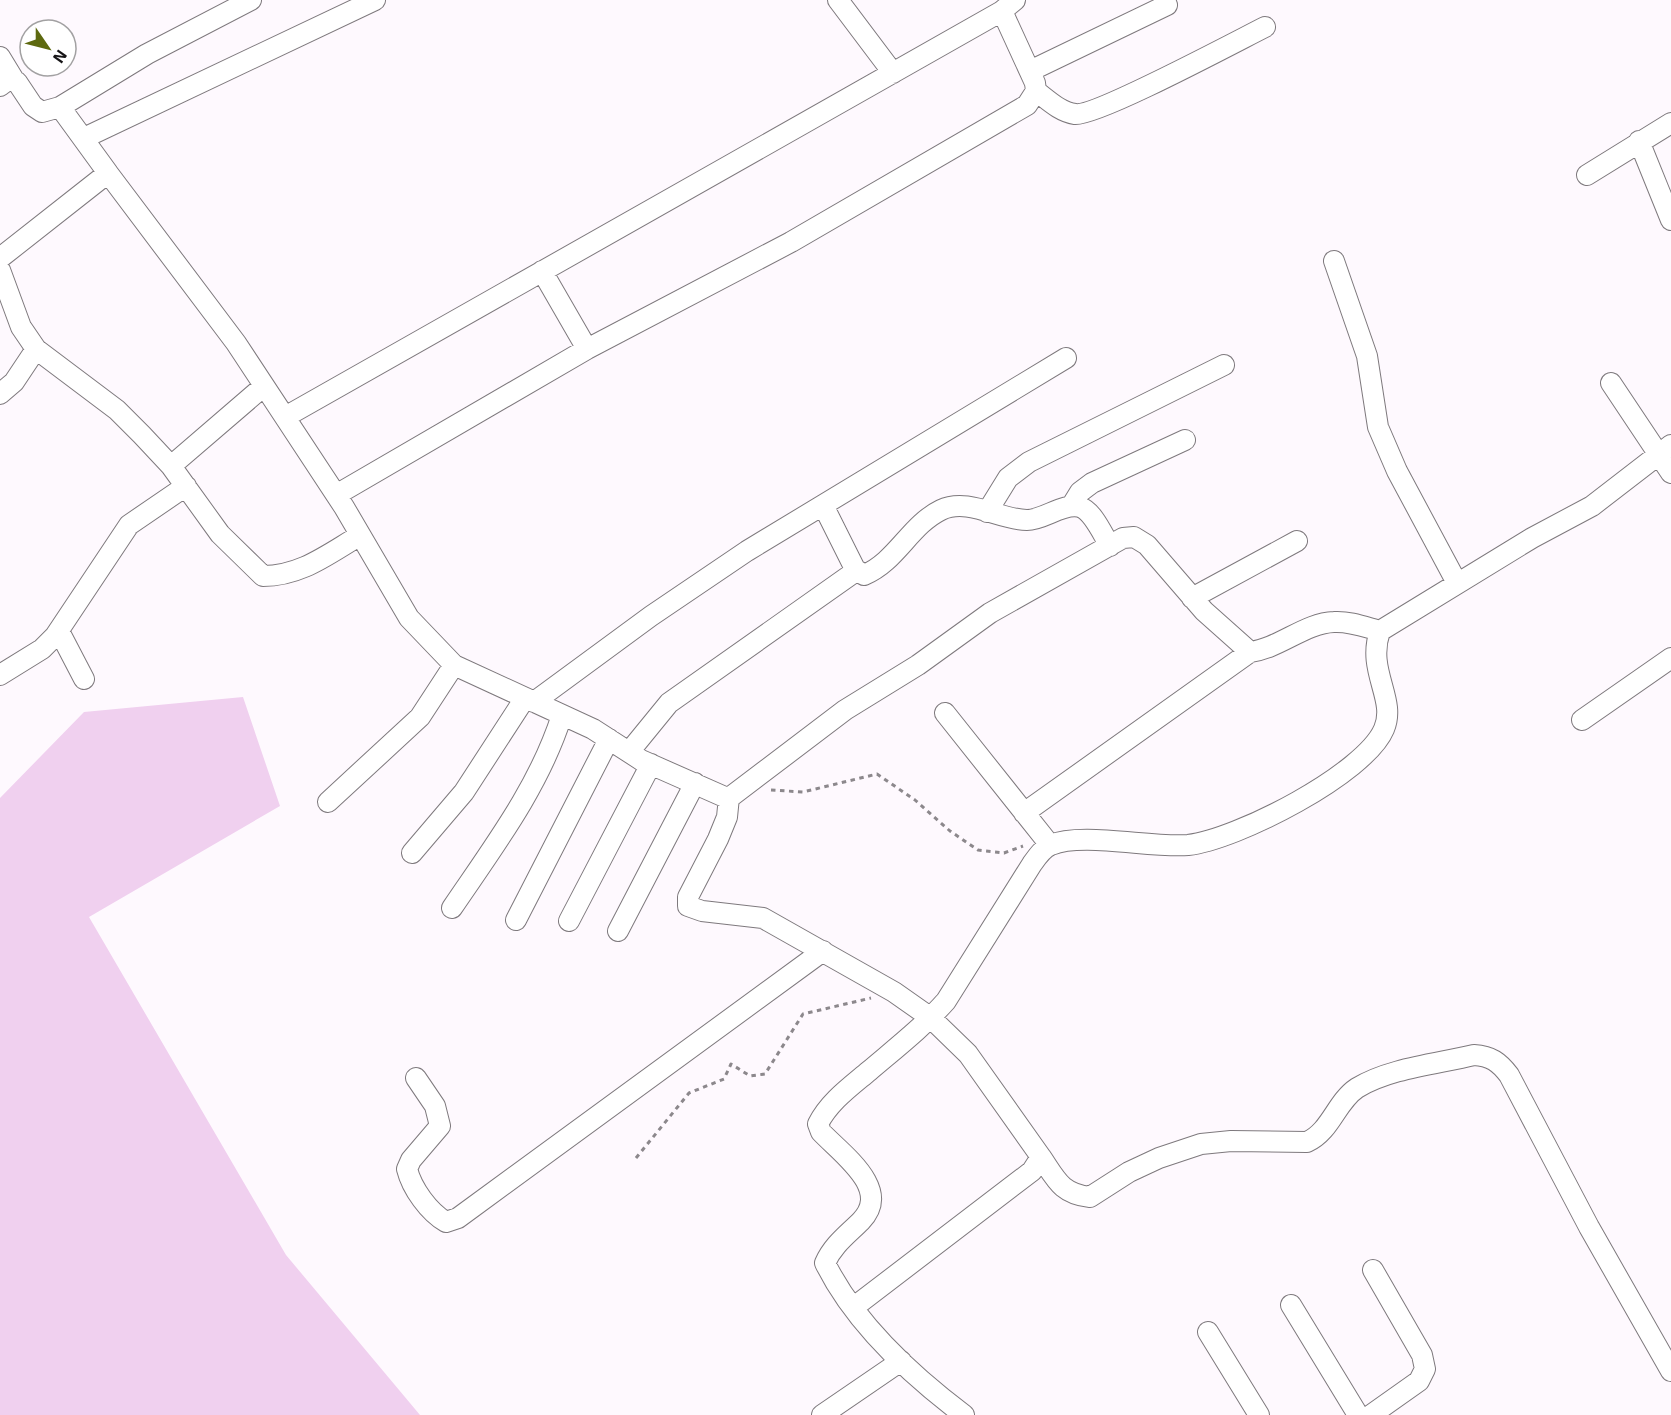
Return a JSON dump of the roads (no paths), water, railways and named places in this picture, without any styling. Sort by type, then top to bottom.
[{"type":"street","points":[[0,57],[7,83],[37,110],[51,111],[147,54],[250,0]]},
{"type":"street","points":[[84,138],[375,0]]},
{"type":"street","points":[[838,0],[894,73]]},
{"type":"street","points":[[1030,71],[1167,5]]},
{"type":"street","points":[[285,417],[1009,6],[1036,91],[1059,108],[1078,115],[1111,103],[1265,27]]},
{"type":"street","points":[[336,495],[587,349],[791,242],[1016,111],[1032,99],[1036,91]]},
{"type":"street","points":[[60,107],[236,343],[336,495],[409,618],[454,665],[562,715],[651,764],[729,797]]},
{"type":"street","points":[[1587,175],[1671,123]]},
{"type":"street","points":[[1639,141],[1671,220]]},
{"type":"street","points":[[0,258],[108,173]]},
{"type":"street","points":[[1334,261],[1367,356],[1378,427],[1397,471],[1457,583]]},
{"type":"street","points":[[0,270],[21,327],[36,349],[117,410],[171,466],[220,534],[263,576],[284,576],[300,570],[359,536]]},
{"type":"street","points":[[542,271],[587,349]]},
{"type":"street","points":[[0,394],[14,382],[36,349]]},
{"type":"street","points":[[412,853],[464,792],[530,700],[747,551],[1066,358]]},
{"type":"street","points":[[987,512],[1008,478],[1029,462],[1224,365]]},
{"type":"street","points":[[1611,383],[1664,450],[1671,473]]},
{"type":"street","points":[[171,466],[264,386]]},
{"type":"street","points":[[1072,506],[1080,492],[1092,483],[1185,440]]},
{"type":"street","points":[[964,1415],[901,1361],[854,1307],[834,1280],[825,1263],[831,1250],[870,1209],[873,1198],[871,1186],[821,1132],[818,1124],[837,1098],[931,1018],[965,974],[1032,864],[1050,845],[1079,841],[1191,844],[1220,837],[1321,790],[1370,749],[1384,728],[1388,715],[1376,670],[1375,646],[1380,631],[1457,583],[1592,506],[1664,450]]},
{"type":"street","points":[[0,675],[42,649],[59,631],[129,525],[186,486]]},
{"type":"street","points":[[823,505],[856,571],[864,575],[874,571],[917,527],[942,510],[956,507],[1012,519],[1029,520],[1072,506],[1082,507],[1089,513],[1110,546]]},
{"type":"street","points":[[1250,652],[1191,597],[1147,545],[1134,537],[1123,538],[990,613],[918,665],[845,710],[729,797],[727,817],[688,897],[688,906],[713,913],[763,918],[894,992],[931,1018],[968,1054],[1061,1186],[1070,1193],[1090,1197],[1149,1162],[1201,1144],[1231,1141],[1307,1142],[1317,1137],[1357,1089],[1382,1077],[1474,1056],[1487,1056],[1501,1064],[1509,1075],[1589,1227],[1671,1371]]},
{"type":"street","points":[[1191,597],[1297,541]]},
{"type":"street","points":[[629,752],[669,703],[856,571]]},
{"type":"street","points":[[1024,813],[1250,652],[1266,650],[1313,627],[1332,622],[1351,623],[1380,631]]},
{"type":"street","points":[[59,631],[84,679]]},
{"type":"street","points":[[1582,720],[1670,660]]},
{"type":"street","points":[[328,802],[420,717],[454,665]]},
{"type":"street","points":[[945,713],[1050,845]]},
{"type":"street","points":[[452,908],[525,799],[553,744],[562,715]]},
{"type":"street","points":[[516,920],[609,739]]},
{"type":"street","points":[[569,921],[651,764]]},
{"type":"street","points":[[618,931],[695,783]]},
{"type":"street","points":[[416,1078],[435,1106],[440,1126],[411,1160],[407,1169],[418,1193],[437,1217],[446,1222],[458,1218],[824,951]]},
{"type":"street","points":[[854,1307],[1032,1171],[1041,1157]]},
{"type":"street","points":[[1371,1415],[1419,1381],[1425,1369],[1422,1355],[1373,1270]]},
{"type":"street","points":[[1291,1305],[1358,1415]]},
{"type":"street","points":[[1208,1332],[1259,1415]]},
{"type":"street","points":[[822,1415],[901,1361]]}]
